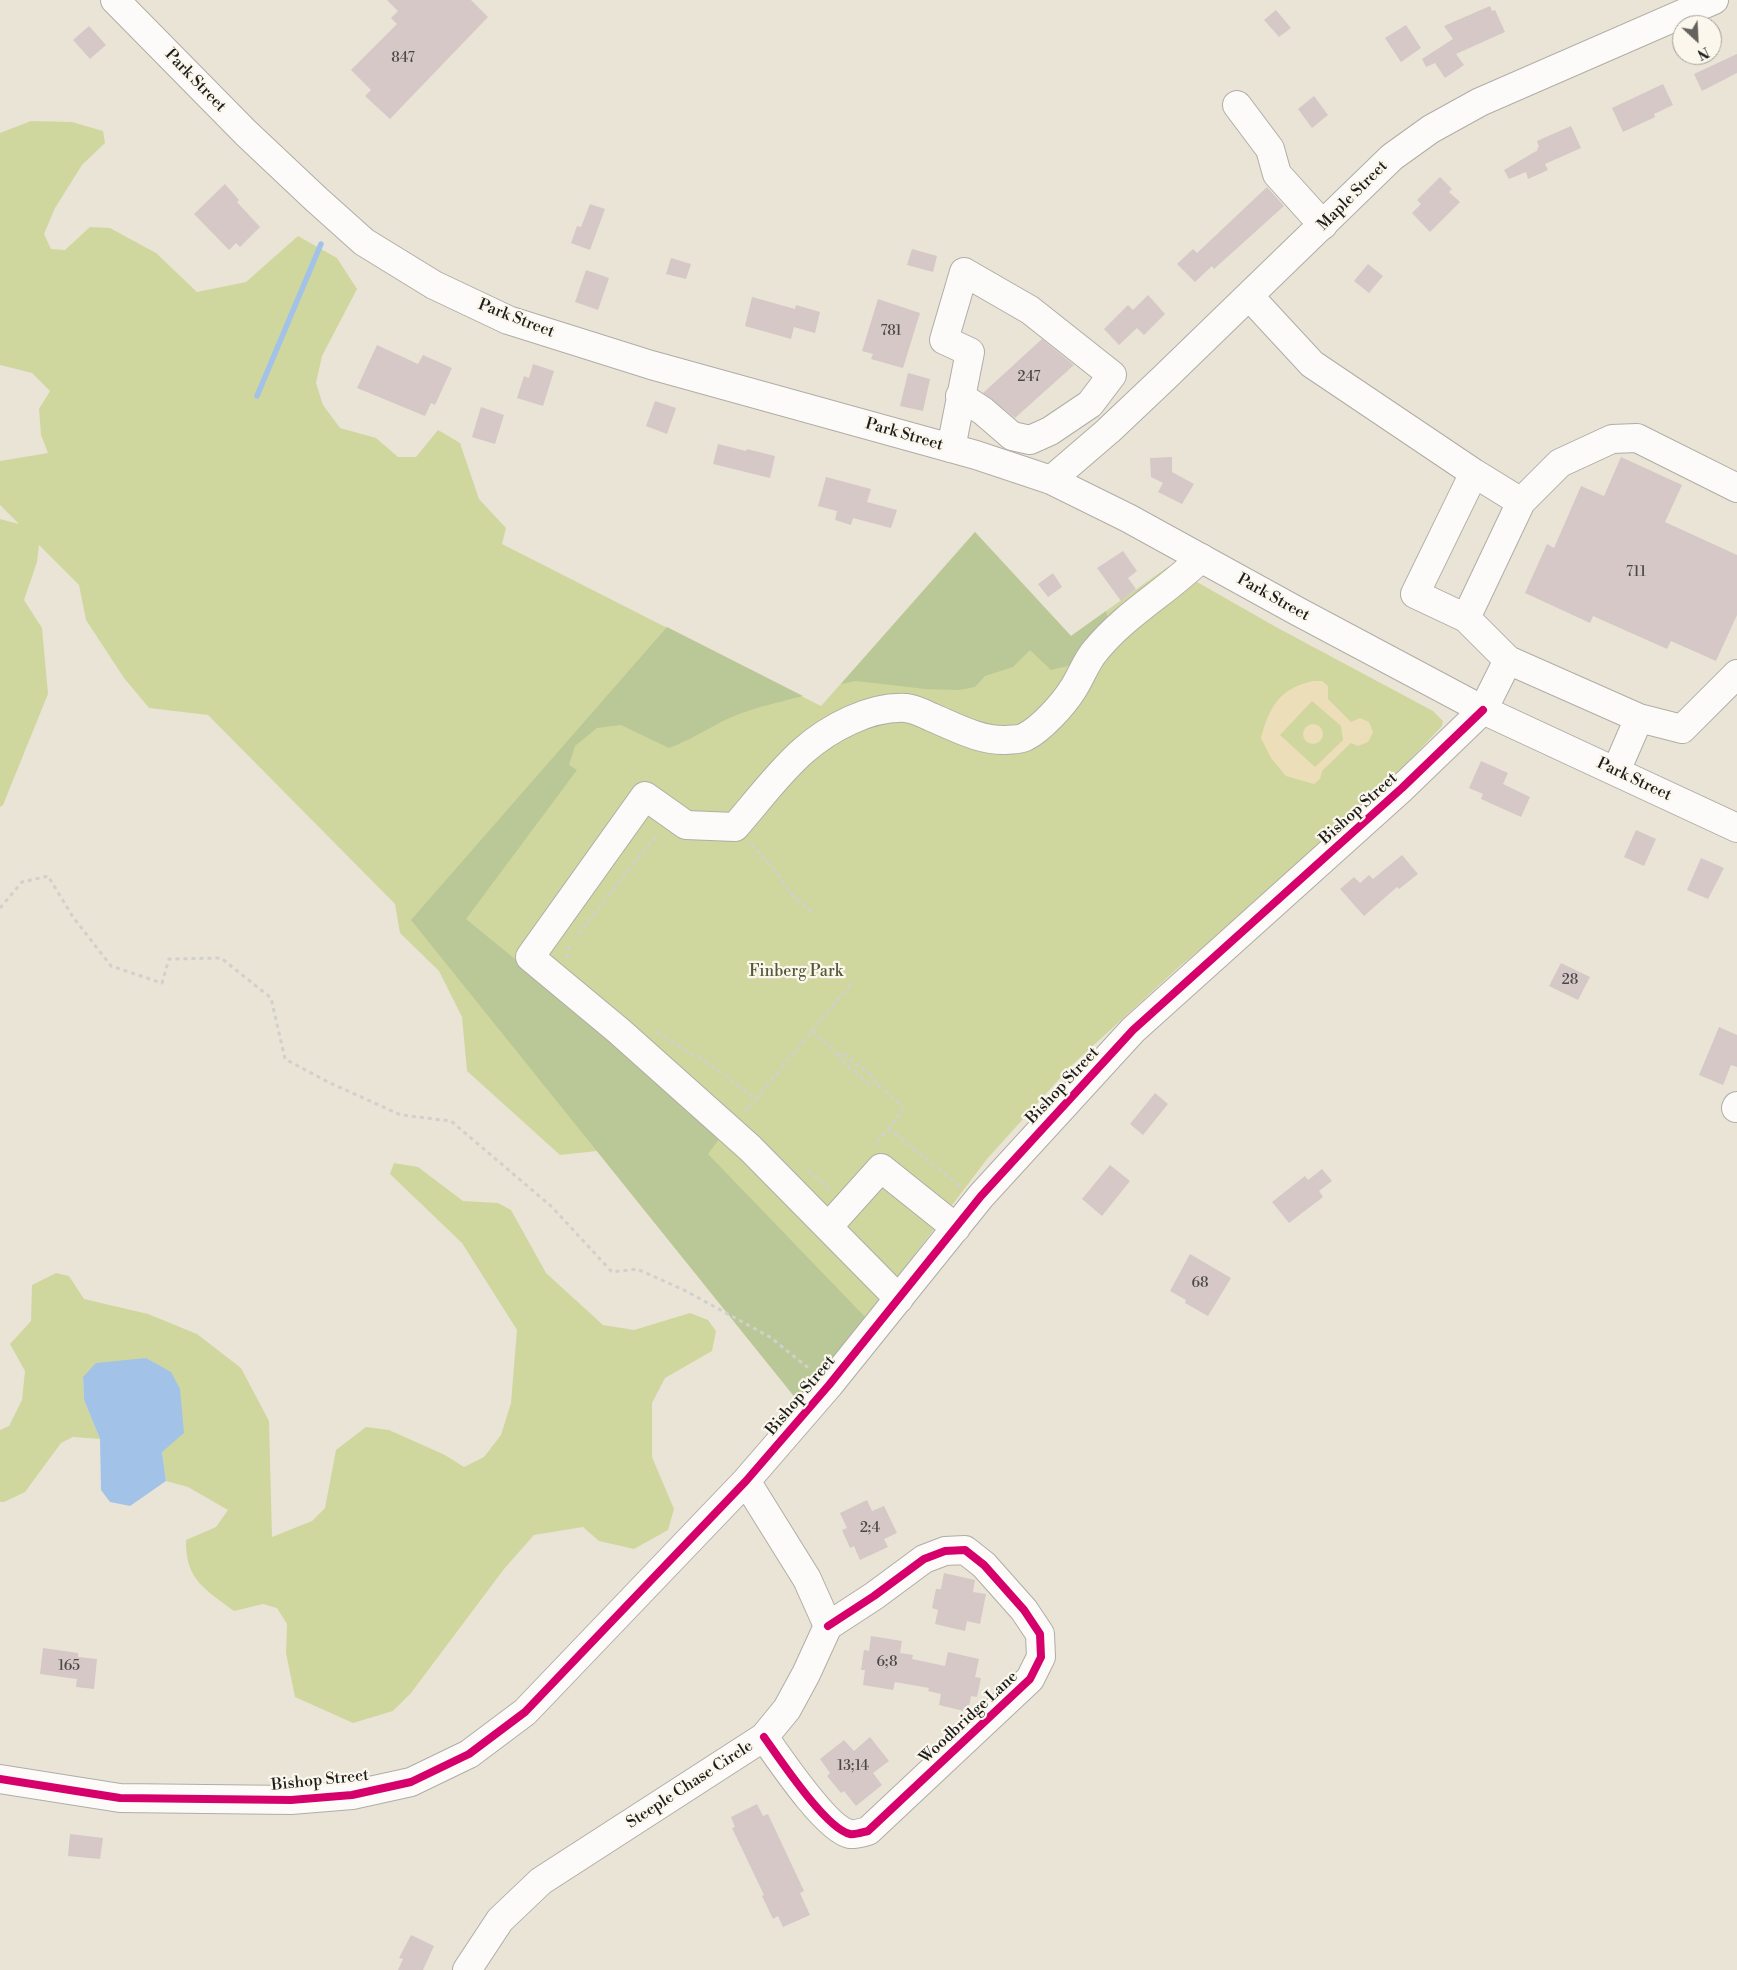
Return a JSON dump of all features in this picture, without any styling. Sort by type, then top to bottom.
[{"type":"street","name":"Park Street","points":[[115,0],[246,133],[364,242],[434,285],[508,320],[651,365],[950,448],[1052,480],[1128,518],[1297,612],[1483,710],[1737,828]]},
{"type":"street","name":"Maple Street","points":[[1052,480],[1108,431],[1250,297],[1392,157],[1431,129],[1480,102],[1714,0]]},
{"type":"street","points":[[1237,105],[1270,149],[1277,174],[1323,226]]},
{"type":"street","points":[[950,448],[960,396],[970,352],[944,340],[964,272],[1030,310],[1112,374],[1090,404],[1050,431],[1030,440],[1012,436],[983,411],[960,396]]},
{"type":"street","points":[[1250,297],[1312,364],[1474,473],[1521,502]]},
{"type":"street","points":[[1466,618],[1521,502],[1560,463],[1612,439],[1636,438],[1737,488]]},
{"type":"street","points":[[1474,473],[1415,594],[1466,618],[1508,660],[1639,718],[1682,729],[1737,674]]},
{"type":"street","points":[[899,1299],[750,1148],[678,1083],[530,956],[645,796],[686,825],[735,827],[803,751],[841,726],[874,713],[907,708],[975,736],[996,740],[1024,737],[1042,724],[1059,707],[1072,691],[1094,651],[1121,623],[1186,574],[1201,558]]},
{"type":"street","name":"Bishop Street","points":[[0,1778],[120,1798],[291,1800],[352,1795],[411,1782],[469,1754],[525,1712],[746,1482],[829,1385],[956,1228],[1022,1151],[1133,1030],[1402,788],[1483,710],[1508,660]]},
{"type":"street","points":[[1616,771],[1639,718]]},
{"type":"street","points":[[828,1227],[881,1168],[956,1228]]},
{"type":"street","points":[[746,1482],[807,1579],[828,1626]]},
{"type":"street","name":"Woodbridge Lane","points":[[764,1737],[831,1824],[850,1834],[868,1831],[1030,1679],[1041,1657],[1040,1634],[1024,1610],[984,1565],[965,1550],[945,1550],[924,1559],[874,1596],[828,1626]]},
{"type":"street","name":"Steeple Chase Circle","points":[[467,1970],[500,1920],[542,1882],[764,1737],[787,1709],[806,1674],[828,1626]]},
{"type":"path","points":[[568,965],[566,953],[570,943],[672,815]]},
{"type":"path","points":[[735,827],[777,872],[792,895],[812,912]]},
{"type":"path","points":[[0,908],[22,882],[48,876],[73,917],[111,966],[162,983],[169,959],[221,958],[271,998],[285,1059],[328,1082],[401,1115],[451,1121],[552,1207],[612,1272],[636,1269],[684,1290],[770,1337],[829,1385]]},
{"type":"path","points":[[742,1116],[853,981]]},
{"type":"path","points":[[651,1027],[691,1054],[700,1057],[756,1099]]},
{"type":"path","points":[[812,1031],[869,1084],[875,1083]]},
{"type":"path","points":[[838,1054],[844,1054],[874,1078],[875,1083],[900,1104],[902,1111],[871,1150]]},
{"type":"path","points":[[888,1128],[964,1190]]},
{"type":"path","points":[[807,1170],[836,1194]]},
{"type":"green space","name":"Finberg Park","points":[[31,121],[72,122],[103,131],[105,143],[82,165],[55,208],[44,234],[51,249],[65,250],[90,227],[110,228],[156,253],[197,292],[246,282],[298,236],[337,258],[357,289],[322,356],[316,383],[323,405],[340,428],[376,438],[398,457],[416,457],[438,430],[460,443],[479,499],[506,528],[502,544],[821,706],[975,532],[1071,636],[1169,566],[1276,627],[1433,711],[1443,721],[1442,726],[1392,779],[1285,879],[1179,967],[1071,1066],[987,1159],[888,1290],[821,1374],[797,1400],[597,1151],[560,1155],[467,1071],[462,1017],[439,971],[400,933],[395,904],[208,715],[149,708],[124,678],[86,620],[79,585],[39,545],[37,562],[24,600],[42,628],[48,694],[3,805],[0,807],[0,519],[19,524],[0,505],[0,461],[48,453],[41,435],[39,409],[50,391],[32,373],[0,365],[0,133]]},
{"type":"green space","points":[[975,532],[1071,636],[1106,611],[1108,620],[1084,662],[1051,670],[1030,650],[1013,667],[985,676],[975,687],[959,690],[925,689],[856,681],[841,684]]},
{"type":"green space","points":[[667,627],[803,696],[741,713],[669,748],[621,725],[597,728],[575,746],[569,765],[577,770],[466,919],[725,1131],[708,1154],[866,1318],[797,1400],[411,920]]},
{"type":"green space","points":[[394,1163],[418,1167],[463,1201],[498,1203],[511,1210],[546,1273],[603,1325],[634,1330],[690,1313],[708,1320],[716,1331],[712,1351],[665,1378],[652,1403],[652,1457],[674,1509],[668,1530],[634,1549],[599,1541],[583,1527],[534,1535],[504,1569],[411,1693],[393,1711],[353,1723],[295,1697],[286,1653],[287,1624],[277,1608],[263,1604],[234,1611],[199,1583],[189,1565],[186,1540],[216,1527],[228,1510],[188,1487],[166,1481],[162,1452],[83,1377],[84,1400],[100,1439],[73,1437],[61,1443],[25,1492],[4,1502],[0,1502],[0,1430],[9,1426],[22,1400],[25,1371],[10,1344],[31,1321],[32,1285],[56,1273],[69,1276],[84,1299],[148,1314],[197,1334],[241,1368],[269,1421],[272,1537],[312,1521],[325,1508],[336,1450],[366,1427],[389,1430],[445,1455],[464,1467],[484,1457],[501,1435],[511,1403],[517,1330],[462,1243],[390,1174]]},
{"type":"sand","points":[[1322,681],[1328,686],[1328,699],[1351,722],[1360,718],[1369,722],[1373,732],[1368,742],[1358,746],[1351,743],[1322,771],[1320,779],[1314,784],[1286,776],[1271,758],[1261,738],[1272,708],[1278,700],[1292,688],[1302,684]],"holes":[[[1312,701],[1341,726],[1343,740],[1315,767],[1280,735]]]},
{"type":"sand","points":[[1313,724],[1320,727],[1323,734],[1320,741],[1313,744],[1306,741],[1303,734],[1306,727]]},
{"type":"water","points":[[146,1358],[171,1372],[180,1389],[184,1433],[162,1452],[166,1481],[130,1506],[110,1502],[101,1490],[100,1439],[84,1400],[83,1377],[96,1363]]},
{"type":"building","points":[[387,0],[471,0],[488,17],[390,119],[365,96],[371,90],[351,70],[397,24],[391,18],[398,11]]},
{"type":"building","points":[[1490,6],[1492,11],[1495,10],[1505,32],[1456,54],[1464,65],[1445,78],[1435,63],[1426,67],[1422,59],[1453,39],[1444,26]]},
{"type":"building","points":[[1276,10],[1291,28],[1279,37],[1264,20]]},
{"type":"building","points":[[1406,25],[1421,48],[1401,62],[1385,38]]},
{"type":"building","points":[[89,26],[106,45],[90,59],[73,40]]},
{"type":"building","points":[[1737,54],[1737,73],[1702,91],[1694,74],[1713,65],[1722,65],[1722,61]]},
{"type":"building","points":[[1663,84],[1673,105],[1654,114],[1655,117],[1623,132],[1612,108]]},
{"type":"building","points":[[1314,96],[1328,115],[1312,128],[1298,109]]},
{"type":"building","points":[[1571,126],[1581,148],[1545,164],[1548,170],[1528,179],[1526,172],[1509,179],[1504,170],[1538,150],[1537,141]]},
{"type":"building","points":[[1440,177],[1452,189],[1449,192],[1460,202],[1430,232],[1412,213],[1421,204],[1417,200]]},
{"type":"building","points":[[225,184],[239,200],[237,202],[260,227],[240,247],[236,243],[229,250],[194,214]]},
{"type":"building","points":[[1267,187],[1284,206],[1214,269],[1212,266],[1195,282],[1177,264],[1193,249],[1197,253]]},
{"type":"building","points":[[590,204],[605,209],[590,250],[571,243],[577,226],[581,227]]},
{"type":"building","points":[[912,249],[937,256],[933,272],[907,265]]},
{"type":"building","points":[[671,258],[691,264],[686,279],[666,274]]},
{"type":"building","points":[[1368,264],[1383,276],[1369,293],[1354,281]]},
{"type":"building","points":[[586,270],[609,278],[598,310],[575,302]]},
{"type":"building","points":[[1148,295],[1165,314],[1144,335],[1137,328],[1119,345],[1104,329],[1128,305],[1133,310]]},
{"type":"building","points":[[752,297],[795,309],[796,305],[820,312],[815,333],[794,327],[791,339],[745,326]]},
{"type":"building","points":[[878,299],[920,313],[903,368],[871,359],[873,354],[862,351]]},
{"type":"building","points":[[1042,339],[1074,365],[1015,418],[983,393]]},
{"type":"building","points":[[377,345],[418,364],[423,355],[452,368],[435,405],[431,403],[425,416],[357,388]]},
{"type":"building","points":[[533,364],[554,371],[543,406],[517,398],[524,376],[529,378]]},
{"type":"building","points":[[908,373],[930,379],[923,411],[900,406]]},
{"type":"building","points":[[655,401],[676,408],[667,434],[646,426]]},
{"type":"building","points":[[481,407],[504,415],[495,444],[472,437]]},
{"type":"building","points":[[718,444],[775,456],[770,478],[713,464]]},
{"type":"building","points":[[1172,457],[1172,472],[1194,484],[1182,504],[1158,492],[1163,483],[1151,477],[1150,458]]},
{"type":"building","points":[[1621,457],[1682,485],[1665,522],[1737,555],[1737,615],[1716,661],[1671,641],[1667,649],[1593,616],[1590,623],[1525,593],[1547,544],[1554,548],[1581,486],[1604,496]]},
{"type":"building","points":[[826,477],[871,489],[867,502],[897,510],[891,528],[853,518],[851,525],[835,520],[837,511],[818,506]]},
{"type":"building","points":[[1123,551],[1137,571],[1128,578],[1136,589],[1121,601],[1097,568]]},
{"type":"building","points":[[1053,573],[1062,587],[1048,597],[1038,584]]},
{"type":"building","points":[[1481,761],[1508,773],[1503,784],[1530,797],[1521,817],[1481,799],[1483,794],[1469,788]]},
{"type":"building","points":[[1636,830],[1656,839],[1644,866],[1624,857]]},
{"type":"building","points":[[1402,855],[1418,874],[1399,889],[1397,887],[1364,916],[1340,889],[1354,877],[1360,883],[1369,875],[1373,879]]},
{"type":"building","points":[[1701,858],[1724,868],[1708,899],[1687,890]]},
{"type":"building","points":[[1561,963],[1590,977],[1578,1000],[1549,986]]},
{"type":"building","points":[[1719,1027],[1737,1035],[1737,1067],[1731,1065],[1723,1085],[1699,1075]]},
{"type":"building","points":[[1155,1093],[1168,1104],[1143,1135],[1130,1124]]},
{"type":"building","points":[[1110,1165],[1130,1181],[1102,1216],[1082,1199]]},
{"type":"building","points":[[1322,1169],[1332,1181],[1319,1191],[1323,1197],[1289,1223],[1272,1202],[1305,1176],[1308,1180]]},
{"type":"building","points":[[1190,1254],[1231,1278],[1208,1316],[1185,1303],[1186,1300],[1170,1291]]},
{"type":"building","points":[[867,1500],[872,1511],[884,1506],[897,1533],[884,1539],[888,1547],[860,1560],[854,1546],[850,1548],[842,1530],[847,1528],[840,1513]]},
{"type":"building","points":[[944,1573],[975,1580],[973,1592],[986,1594],[980,1624],[967,1621],[965,1631],[935,1624],[938,1610],[932,1608],[936,1589],[941,1589]]},
{"type":"building","points":[[871,1636],[902,1641],[900,1653],[913,1655],[912,1659],[945,1666],[948,1652],[979,1659],[975,1677],[981,1678],[977,1697],[971,1696],[968,1712],[939,1705],[941,1694],[928,1691],[929,1688],[895,1682],[893,1690],[863,1685],[865,1670],[861,1670],[864,1650],[869,1651]]},
{"type":"building","points":[[43,1648],[78,1653],[78,1657],[97,1659],[94,1689],[76,1687],[77,1679],[40,1674]]},
{"type":"building","points":[[870,1737],[889,1761],[873,1773],[882,1785],[856,1806],[844,1791],[841,1793],[827,1776],[830,1773],[820,1759],[844,1740],[854,1751]]},
{"type":"building","points":[[757,1804],[763,1816],[768,1814],[804,1891],[800,1893],[810,1915],[783,1927],[778,1916],[773,1919],[762,1896],[764,1895],[732,1828],[735,1827],[731,1817]]},
{"type":"building","points":[[70,1834],[103,1838],[100,1859],[68,1856]]},
{"type":"building","points":[[411,1935],[434,1946],[423,1970],[398,1970],[403,1959],[399,1958]]},
{"type":"waterway","points":[[257,396],[321,244]]},
{"type":"cycle path","points":[[0,1779],[120,1798],[291,1800],[352,1795],[411,1782],[469,1754],[525,1712],[746,1481],[829,1385],[981,1196],[1133,1030],[1402,788],[1483,710]]},
{"type":"cycle path","points":[[764,1737],[791,1776],[829,1820],[850,1834],[868,1831],[1030,1679],[1041,1657],[1040,1634],[1024,1610],[984,1565],[965,1550],[945,1551],[924,1559],[874,1596],[828,1626]]}]
